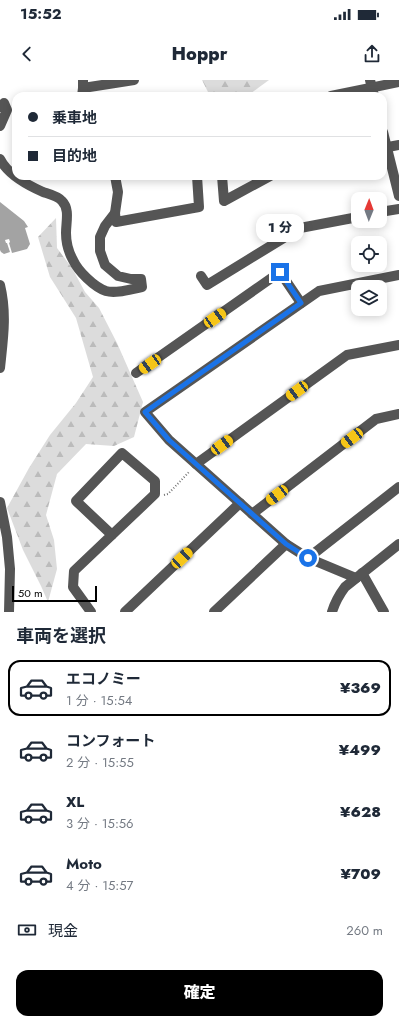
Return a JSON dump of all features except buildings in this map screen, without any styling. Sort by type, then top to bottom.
[{"type":"street","points":[[83,88],[134,80]]},
{"type":"street","points":[[352,92],[399,82]]},
{"type":"street","points":[[0,107],[4,103],[7,110],[0,126]]},
{"type":"street","points":[[387,148],[399,145]]},
{"type":"street","points":[[387,155],[399,196]]},
{"type":"street","points":[[0,159],[3,165],[12,173]]},
{"type":"street","points":[[21,180],[30,186],[61,199],[66,205],[67,245],[73,260],[84,275],[95,285],[106,291],[115,292],[142,287],[141,279],[131,279],[118,276],[105,266],[100,251],[100,237],[105,226],[115,213]]},
{"type":"street","points":[[116,180],[118,192],[115,213],[116,222],[199,207],[197,180]]},
{"type":"street","points":[[222,180],[224,201],[263,180]]},
{"type":"street","points":[[387,211],[399,209]]},
{"type":"street","points":[[201,276],[207,285],[300,228],[351,218]]},
{"type":"street","points":[[136,373],[280,272],[301,303]]},
{"type":"street","points":[[384,612],[359,576],[308,558],[286,544],[169,440],[145,412],[319,291],[399,275]]},
{"type":"street","points":[[0,285],[3,302],[4,325],[0,368]]},
{"type":"street","points":[[196,464],[347,355],[399,344]]},
{"type":"street","points":[[252,514],[376,419],[399,414]]},
{"type":"street","points":[[91,612],[73,587],[74,571],[112,535],[155,494],[155,481],[122,453],[76,500],[112,535]]},
{"type":"street","points":[[308,558],[399,488]]},
{"type":"street","points":[[0,502],[7,537],[4,560],[10,589],[9,612]]},
{"type":"street","points":[[125,612],[240,503]]},
{"type":"street","points":[[214,612],[286,544]]},
{"type":"street","points":[[332,612],[339,594],[345,587],[399,544]]},
{"type":"path","points":[[155,494],[168,494],[196,464]]},
{"type":"green space","points":[[202,80],[269,80],[252,92],[208,92]]},
{"type":"green space","points":[[56,218],[57,248],[72,268],[85,292],[99,308],[117,343],[143,402],[134,437],[114,446],[86,444],[57,474],[46,515],[54,540],[57,569],[48,602],[23,550],[7,508],[29,468],[50,435],[76,403],[93,377],[76,318],[50,277],[38,237]]},
{"type":"shaded area","points":[[0,202],[24,221],[28,227],[25,228],[30,244],[27,249],[12,253],[9,239],[5,240],[10,252],[4,254],[1,252]]},
{"type":"route","points":[[280,272],[301,303],[145,412],[169,440],[286,544],[308,558]]}]
